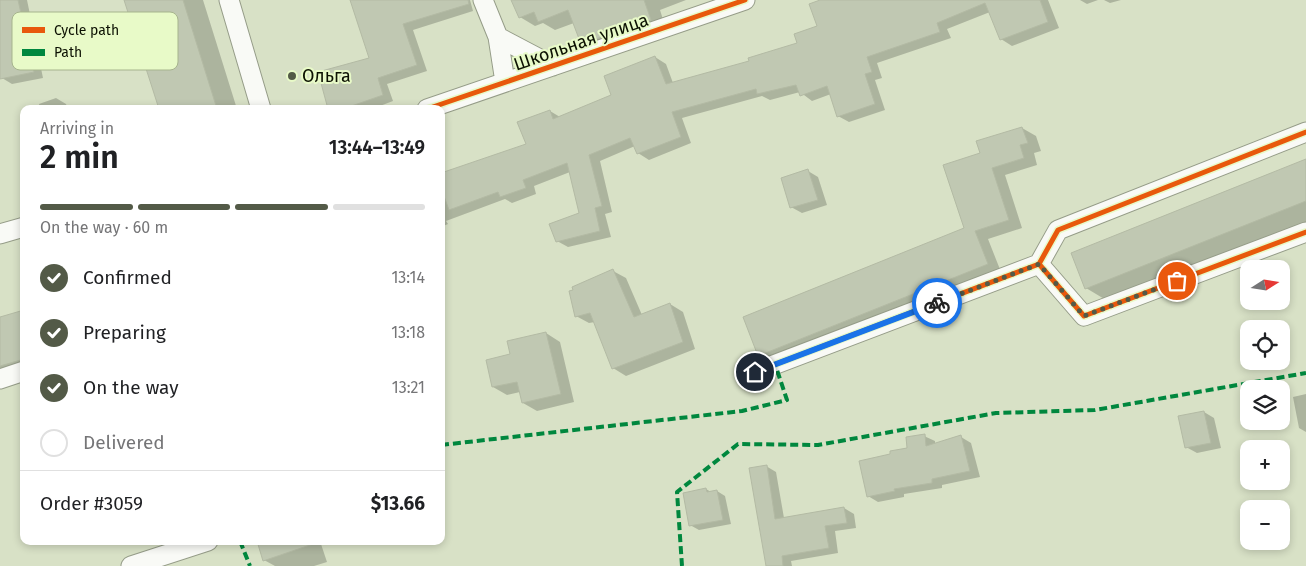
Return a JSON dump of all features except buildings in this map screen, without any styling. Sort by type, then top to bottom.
[{"type":"street","points":[[229,0],[260,105]]},
{"type":"street","points":[[483,0],[498,37],[506,82]]},
{"type":"street","name":"Школьная улица","points":[[439,105],[745,0]]},
{"type":"street","points":[[498,37],[553,66]]},
{"type":"street","points":[[755,372],[1039,264],[1058,230],[1306,132]]},
{"type":"street","points":[[0,234],[20,228]]},
{"type":"street","points":[[1039,264],[1084,316],[1306,232]]},
{"type":"street","points":[[0,379],[20,373]]},
{"type":"street","points":[[131,566],[196,545]]},
{"type":"marked path","points":[[445,445],[742,411],[787,400],[775,364]]},
{"type":"marked path","points":[[682,566],[677,492],[738,444],[818,445],[996,413],[1095,410],[1306,373]]},
{"type":"marked path","points":[[242,545],[250,566]]},
{"type":"cycle path","points":[[439,105],[745,0]]},
{"type":"cycle path","points":[[1039,264],[1058,230],[1306,132]]},
{"type":"cycle path","points":[[755,372],[1039,264],[1084,316],[1306,232]]},
{"type":"way so far","points":[[937,303],[1039,264],[1084,316],[1177,281]]},
{"type":"place","name":"Ольга","points":[[292,76]]},
{"type":"route","points":[[755,372],[937,303]]}]
